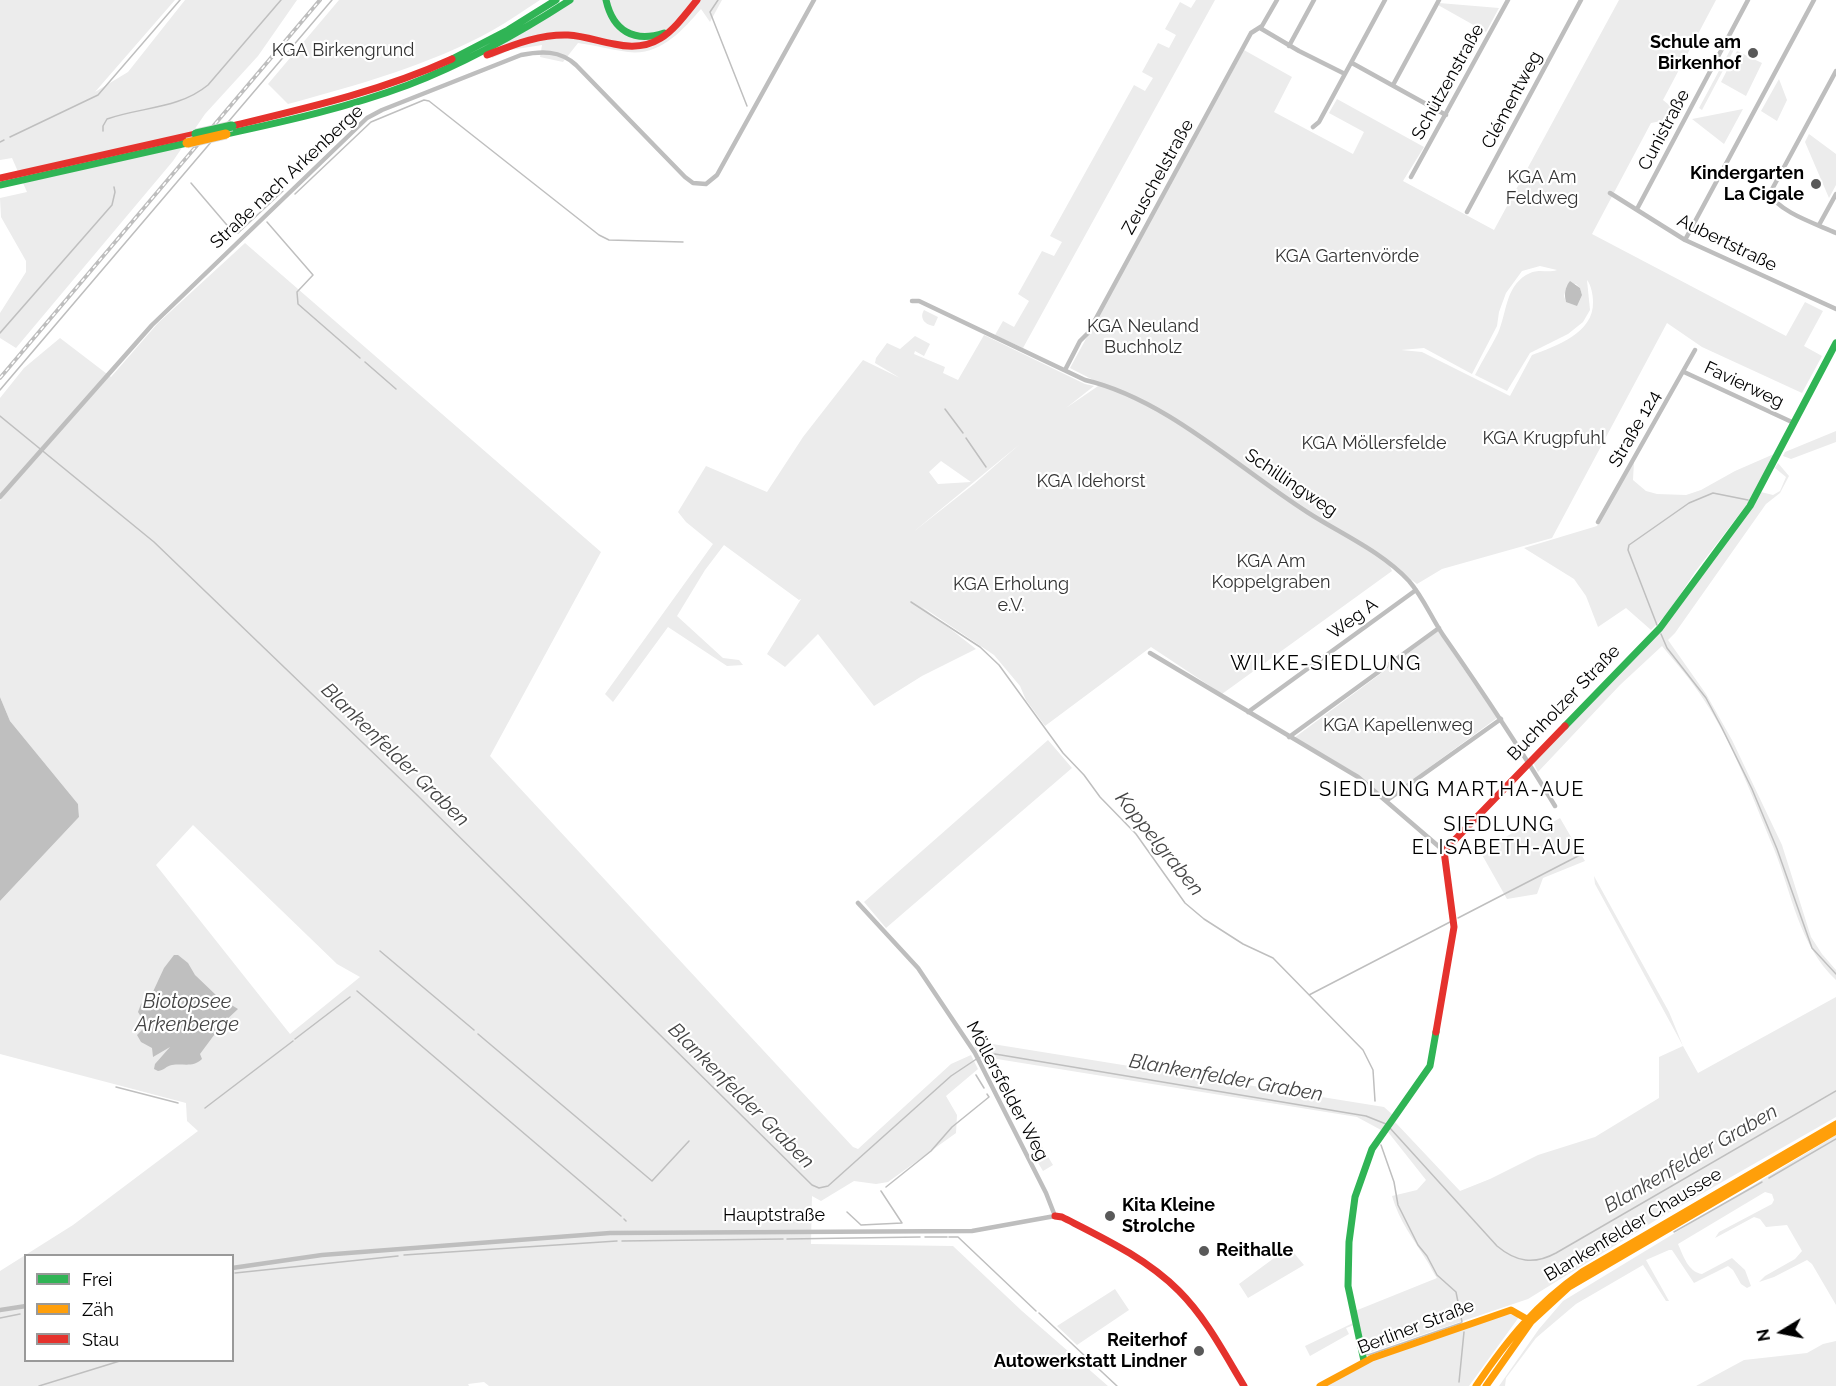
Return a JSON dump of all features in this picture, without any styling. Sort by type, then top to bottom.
[{"type":"main road","points":[[0,185],[187,143],[341,99],[423,72],[491,39],[556,0]]},
{"type":"main road","points":[[431,76],[511,37],[570,0]]},
{"type":"main road","points":[[606,0],[614,22],[621,29],[636,37],[660,35],[678,23]]},
{"type":"main road","points":[[0,177],[196,134],[229,130],[342,106],[385,93],[510,46],[545,36],[570,35],[618,46],[647,47],[669,35],[697,0]]},
{"type":"main road","name":"Buchholzer Straße","points":[[1444,851],[1660,628],[1750,506],[1836,343]]},
{"type":"main road","points":[[1364,1361],[1350,1301],[1348,1278],[1349,1241],[1355,1197],[1372,1149],[1430,1066],[1454,927],[1444,851]]},
{"type":"main road","name":"Blankenfelder Chaussee","points":[[1476,1386],[1525,1318],[1550,1294],[1582,1272],[1836,1124]]},
{"type":"main road","name":"Blankenfelder Chaussee","points":[[1486,1386],[1531,1322],[1569,1287],[1836,1131]]},
{"type":"main road","points":[[1055,1216],[1063,1217],[1121,1249],[1155,1271],[1177,1290],[1206,1324],[1244,1386]]},
{"type":"main road","name":"Berliner Straße","points":[[1320,1386],[1364,1361],[1511,1310],[1525,1318]]},
{"type":"street","name":"Straße nach Arkenberge","points":[[0,497],[152,325],[345,138],[372,115],[521,55],[536,52],[555,53],[568,58],[576,65],[684,177],[693,183],[706,184],[717,175],[814,0]]},
{"type":"street","name":"Zeuschelstraße","points":[[1065,370],[1080,341],[1088,333],[1251,33],[1260,28],[1277,0]]},
{"type":"street","points":[[1289,46],[1314,0]]},
{"type":"street","points":[[1313,127],[1319,122],[1385,0]]},
{"type":"street","points":[[1393,85],[1439,0]]},
{"type":"street","name":"Schützenstraße","points":[[1412,177],[1508,0]]},
{"type":"street","name":"Clémentweg","points":[[1467,212],[1581,0]]},
{"type":"street","name":"Cunistraße","points":[[1637,209],[1748,0]]},
{"type":"street","points":[[1685,240],[1814,0]]},
{"type":"street","points":[[1260,28],[1289,46],[1345,74]]},
{"type":"street","points":[[1352,63],[1446,115]]},
{"type":"street","points":[[1836,71],[1770,193],[1772,199],[1780,207],[1836,233]]},
{"type":"street","name":"Aubertstraße","points":[[1610,193],[1685,240],[1836,309]]},
{"type":"street","points":[[1819,225],[1836,194]]},
{"type":"street","name":"Schillingweg","points":[[912,301],[919,301],[1085,380],[1110,386],[1166,415],[1306,511],[1387,561],[1416,590],[1556,806]]},
{"type":"street","name":"Straße 124","points":[[1598,522],[1695,350]]},
{"type":"street","name":"Favierweg","points":[[1684,372],[1794,423]]},
{"type":"street","name":"Weg A","points":[[1248,712],[1416,590]]},
{"type":"street","points":[[1289,737],[1439,628]]},
{"type":"street","points":[[1150,653],[1358,777],[1444,851]]},
{"type":"street","points":[[1386,801],[1501,719]]},
{"type":"street","name":"Möllersfelder Weg","points":[[858,903],[918,968],[975,1053],[1046,1193],[1055,1216]]},
{"type":"street","name":"Hauptstraße","points":[[234,1268],[322,1255],[610,1233],[972,1231],[1055,1216]]},
{"type":"street","points":[[0,1310],[24,1306]]},
{"type":"green space","points":[[0,0],[175,0],[95,92],[128,72],[185,0],[297,0],[258,56],[205,114],[173,161],[16,348],[0,338],[0,313],[26,272],[26,261],[1,217],[0,198],[27,192],[12,158],[0,160]]},
{"type":"green space","name":"KGA Birkengrund","points":[[339,0],[540,0],[493,30],[444,54],[367,81],[288,104],[268,84]]},
{"type":"green space","points":[[574,0],[722,0],[710,22],[701,9],[678,33],[650,50],[628,52],[578,43],[563,62],[540,57],[542,45],[510,50],[492,58],[489,50]]},
{"type":"green space","points":[[1196,0],[1215,0],[1023,348],[995,335],[1003,321],[1014,327],[1029,301],[1018,294],[1042,251],[1054,256],[1062,242],[1050,236],[1134,85],[1145,91],[1153,78],[1142,72],[1158,43],[1169,48],[1176,35],[1165,29],[1180,2],[1191,8]]},
{"type":"green space","points":[[1619,0],[1716,0],[1663,100],[1679,113],[1676,118],[1651,123],[1592,234],[1786,336],[1805,302],[1823,311],[1804,346],[1822,356],[1802,393],[1702,347],[1667,323],[1552,538],[1442,569],[1417,584],[1388,562],[1392,571],[1222,694],[1151,647],[1045,726],[1026,700],[1020,686],[994,655],[921,606],[976,649],[922,676],[874,706],[818,634],[785,667],[767,654],[801,599],[799,600],[724,545],[705,570],[677,616],[723,658],[739,660],[743,665],[727,666],[668,627],[613,702],[605,694],[713,544],[686,522],[678,512],[706,466],[767,492],[803,437],[863,360],[900,378],[875,363],[887,343],[900,349],[915,336],[930,344],[924,356],[915,351],[914,354],[945,367],[943,373],[958,380],[984,335],[1085,384],[1094,386],[1066,408],[1101,384],[1070,368],[1244,50],[1292,77],[1274,112],[1353,154],[1364,132],[1329,113],[1337,99],[1424,147],[1403,181],[1494,230]],"holes":[[[1540,266],[1557,270],[1531,273],[1519,280],[1510,294],[1498,333],[1475,375],[1507,391],[1530,353],[1568,334],[1583,322],[1590,310],[1587,280],[1592,290],[1592,313],[1587,322],[1572,337],[1532,355],[1510,396],[1422,352],[1401,350],[1424,348],[1472,374],[1497,326],[1506,293],[1522,271]],[[1576,284],[1582,295],[1566,302],[1564,296],[1567,285]],[[1020,444],[974,484],[912,533]],[[941,461],[971,482],[938,484],[929,472]]]},
{"type":"green space","points":[[1439,3],[1499,8],[1486,32],[1438,5]]},
{"type":"green space","points":[[1735,41],[1738,42],[1702,110],[1699,108]]},
{"type":"green space","points":[[1737,51],[1762,63],[1746,96],[1721,82]]},
{"type":"green space","points":[[1779,79],[1787,100],[1777,121],[1761,111]]},
{"type":"green space","points":[[1743,109],[1724,144],[1692,119]]},
{"type":"green space","points":[[1809,134],[1836,154],[1836,185],[1829,198],[1805,142]]},
{"type":"green space","points":[[245,243],[601,552],[490,756],[853,1147],[858,1149],[951,1064],[971,1055],[978,1069],[946,1096],[957,1115],[956,1133],[888,1182],[876,1184],[854,1181],[821,1201],[812,1196],[811,1244],[953,1246],[1022,1311],[1108,1386],[489,1386],[484,1382],[468,1384],[469,1386],[0,1386],[0,1271],[24,1256],[24,1362],[234,1362],[234,1254],[27,1254],[73,1225],[198,1131],[187,1121],[186,1103],[0,1054],[0,901],[79,817],[78,804],[10,721],[0,697],[0,501],[9,489],[0,494],[0,398],[24,368],[60,338],[111,377],[158,323]],"holes":[[[193,825],[337,964],[360,977],[290,1034],[156,865]]]},
{"type":"green space","points":[[924,310],[938,317],[934,326],[924,321],[922,316]]},
{"type":"green space","points":[[1836,431],[1836,442],[1791,459],[1783,456],[1785,452]]},
{"type":"green space","points":[[1774,454],[1748,503],[1695,572],[1668,613],[1651,630],[1626,608],[1598,627],[1586,596],[1574,579],[1524,548],[1597,526],[1634,461],[1633,480],[1646,491],[1657,494],[1686,495],[1701,490],[1735,471]]},
{"type":"green space","points":[[1778,463],[1789,476],[1780,493],[1766,504],[1668,640],[1706,694],[1732,740],[1782,845],[1811,937],[1836,970],[1836,980],[1823,966],[1805,935],[1774,849],[1725,735],[1699,693],[1662,646],[1620,685],[1538,772],[1533,762],[1661,629],[1761,492],[1773,495],[1780,491],[1786,477],[1775,468]]},
{"type":"green space","name":"KGA Kapellenweg","points":[[1438,631],[1497,718],[1386,799],[1354,772],[1294,738]]},
{"type":"green space","points":[[1048,740],[1072,768],[886,928],[864,902]]},
{"type":"green space","points":[[1560,818],[1585,861],[1543,878],[1537,894],[1507,899],[1481,853],[1531,821],[1537,831]]},
{"type":"green space","points":[[1594,876],[1669,1012],[1683,1046],[1595,884]]},
{"type":"green space","points":[[1836,997],[1836,1117],[1661,1217],[1528,1299],[1365,1354],[1355,1311],[1437,1278],[1403,1222],[1392,1196],[1417,1190],[1426,1180],[1388,1132],[1395,1122],[1460,1191],[1538,1155],[1595,1137],[1659,1098],[1659,1057],[1683,1046],[1698,1073]]},
{"type":"green space","points":[[980,1042],[1384,1107],[1393,1115],[1381,1130],[1357,1117],[997,1059],[985,1062],[974,1047]]},
{"type":"green space","points":[[1836,1135],[1836,1305],[1812,1264],[1807,1260],[1759,1282],[1765,1276],[1795,1259],[1802,1251],[1787,1225],[1766,1227],[1760,1219],[1754,1217],[1715,1238],[1719,1232],[1772,1204],[1774,1200],[1772,1194],[1765,1192],[1678,1244],[1687,1262],[1697,1273],[1702,1274],[1732,1258],[1745,1270],[1751,1286],[1747,1288],[1741,1284],[1728,1266],[1694,1283],[1672,1250],[1669,1250],[1646,1260],[1669,1301],[1666,1301],[1643,1265],[1576,1304],[1536,1338],[1506,1378],[1505,1386],[1499,1386],[1539,1329],[1563,1301]]},
{"type":"green space","points":[[1041,1145],[1053,1165],[1043,1171],[1031,1151]]},
{"type":"green space","points":[[1289,1247],[1304,1265],[1248,1298],[1239,1284]]},
{"type":"green space","points":[[1115,1289],[1129,1310],[1077,1345],[1057,1326]]},
{"type":"green space","points":[[1511,1312],[1519,1317],[1469,1386],[1323,1386],[1366,1363]]},
{"type":"green space","points":[[1353,1323],[1354,1325],[1346,1328],[1349,1334],[1310,1356],[1305,1346]]},
{"type":"green space","points":[[1836,1341],[1836,1386],[1696,1386],[1744,1360],[1807,1353],[1823,1344]]},
{"type":"water","points":[[1570,281],[1580,288],[1582,295],[1577,306],[1566,302],[1565,291]]},
{"type":"water","points":[[0,697],[10,721],[78,804],[79,817],[0,901]]},
{"type":"water","name":"Biotopsee Arkenberge","points":[[174,955],[178,955],[188,963],[195,975],[217,996],[238,1009],[223,1023],[200,1054],[202,1059],[188,1065],[168,1066],[158,1071],[154,1069],[155,1064],[170,1047],[153,1057],[152,1048],[141,1042],[137,1035],[154,1018],[149,1021],[143,1020],[138,1012],[141,1004],[151,996],[164,968]]},
{"type":"waterway","points":[[10,137],[98,95],[180,0]]},
{"type":"waterway","points":[[103,131],[107,119],[185,99],[208,85],[281,0]]},
{"type":"waterway","points":[[718,0],[710,12],[747,106]]},
{"type":"waterway","points":[[295,194],[371,122],[424,100],[429,101],[599,235],[609,240],[683,242]]},
{"type":"waterway","points":[[0,142],[4,140]]},
{"type":"waterway","points":[[191,183],[232,231]]},
{"type":"waterway","points":[[0,333],[112,205],[114,187]]},
{"type":"waterway","points":[[234,233],[238,233],[283,191]]},
{"type":"waterway","points":[[267,222],[313,275],[297,292],[298,304],[360,358]]},
{"type":"waterway","points":[[365,362],[396,389]]},
{"type":"waterway","points":[[945,409],[963,433]]},
{"type":"waterway","name":"Blankenfelder Graben","points":[[0,416],[154,542],[416,794],[812,1185],[819,1188],[828,1186],[951,1076],[978,1058],[995,1054],[1366,1116],[1386,1124]]},
{"type":"waterway","points":[[966,438],[986,467]]},
{"type":"waterway","points":[[1657,625],[1628,550],[1629,545],[1689,503],[1713,493],[1748,500]]},
{"type":"waterway","name":"Koppelgraben","points":[[911,602],[980,647],[999,665],[1063,753],[1084,775],[1100,797],[1136,834],[1185,903],[1204,919],[1243,944],[1273,958],[1363,1050],[1373,1070],[1375,1101]]},
{"type":"waterway","points":[[1661,634],[1667,648],[1706,698],[1722,728],[1752,789],[1777,849],[1812,948],[1836,974]]},
{"type":"waterway","points":[[1458,918],[1580,855]]},
{"type":"waterway","points":[[1309,995],[1450,922]]},
{"type":"waterway","points":[[380,951],[474,1030]]},
{"type":"waterway","points":[[357,991],[621,1216]]},
{"type":"waterway","points":[[295,1039],[350,997]]},
{"type":"waterway","points":[[478,1034],[652,1181],[689,1141]]},
{"type":"waterway","points":[[205,1108],[293,1041]]},
{"type":"waterway","points":[[976,1075],[984,1088]]},
{"type":"waterway","points":[[116,1087],[178,1103]]},
{"type":"waterway","name":"Blankenfelder Graben","points":[[1389,1127],[1497,1246],[1511,1256],[1533,1260],[1556,1253],[1836,1091]]},
{"type":"waterway","points":[[886,1187],[931,1151],[952,1127],[989,1097],[987,1094]]},
{"type":"waterway","points":[[1769,1178],[1836,1139]]},
{"type":"waterway","points":[[1381,1145],[1394,1182],[1398,1205],[1418,1245],[1437,1275],[1456,1292],[1462,1322]]},
{"type":"waterway","points":[[1674,1232],[1762,1182]]},
{"type":"waterway","points":[[847,1212],[861,1225],[902,1223],[881,1191]]},
{"type":"waterway","points":[[787,1239],[920,1237]]},
{"type":"waterway","points":[[925,1237],[947,1237]]},
{"type":"waterway","points":[[949,1237],[958,1237],[1036,1311]]},
{"type":"waterway","points":[[622,1241],[783,1239]]},
{"type":"waterway","points":[[404,1255],[617,1241]]},
{"type":"waterway","points":[[235,1273],[398,1256]]},
{"type":"waterway","points":[[1039,1313],[1117,1386]]},
{"type":"waterway","points":[[0,1318],[20,1314]]},
{"type":"waterway","points":[[1364,1352],[1368,1355],[1461,1323]]},
{"type":"waterway","points":[[1459,1382],[1464,1332]]},
{"type":"waterway","points":[[39,1386],[117,1362]]},
{"type":"tram line","points":[[0,390],[332,0]]},
{"type":"railway","points":[[0,378],[320,0]]},
{"type":"traffic: fast","points":[[452,59],[508,30],[556,0]]},
{"type":"traffic: fast","points":[[226,134],[341,107],[408,85],[491,47],[570,0]]},
{"type":"traffic: fast","points":[[606,0],[614,20],[626,32],[643,36],[664,33]]},
{"type":"traffic: fast","points":[[196,134],[232,126]]},
{"type":"traffic: fast","points":[[0,185],[187,143]]},
{"type":"traffic: fast","points":[[1565,726],[1660,628],[1750,506],[1836,343]]},
{"type":"traffic: fast","points":[[1364,1361],[1348,1286],[1349,1242],[1355,1197],[1372,1149],[1430,1066],[1436,1032]]},
{"type":"traffic: slow","points":[[187,143],[226,134]]},
{"type":"traffic: slow","points":[[1476,1386],[1499,1353],[1536,1310],[1582,1272],[1836,1124]]},
{"type":"traffic: slow","points":[[1486,1386],[1531,1322],[1569,1287],[1836,1131]]},
{"type":"traffic: slow","points":[[1320,1386],[1372,1358],[1511,1310],[1525,1318]]},
{"type":"traffic: jam","points":[[487,55],[526,41],[557,35],[580,36],[614,44],[642,46],[663,37],[672,30],[697,0]]},
{"type":"traffic: jam","points":[[232,126],[371,90],[452,59]]},
{"type":"traffic: jam","points":[[0,178],[196,134]]},
{"type":"traffic: jam","points":[[1436,1032],[1454,927],[1444,851],[1565,726]]},
{"type":"traffic: jam","points":[[1055,1216],[1062,1217],[1124,1250],[1166,1279],[1198,1313],[1244,1386]]},
{"type":"place","name":"Schule am Birkenhof","points":[[1753,53]]},
{"type":"place","name":"Kindergarten La Cigale","points":[[1816,184]]},
{"type":"place","name":"Kita Kleine Strolche","points":[[1110,1216]]},
{"type":"place","name":"Reithalle","points":[[1204,1251]]},
{"type":"place","name":"Reiterhof Autowerkstatt Lindner","points":[[1199,1351]]},
{"type":"district","name":"WILKE-SIEDLUNG","points":[[1326,664]]},
{"type":"district","name":"SIEDLUNG MARTHA-AUE","points":[[1452,790]]},
{"type":"district","name":"SIEDLUNG ELISABETH-AUE","points":[[1499,836]]},
{"type":"park label","name":"KGA Am Feldweg","points":[[1542,188]]},
{"type":"park label","name":"KGA Gartenvörde","points":[[1347,257]]},
{"type":"park label","name":"KGA Neuland Buchholz","points":[[1143,337]]},
{"type":"park label","name":"KGA Krugpfuhl","points":[[1544,439]]},
{"type":"park label","name":"KGA Möllersfelde","points":[[1374,444]]},
{"type":"park label","name":"KGA Idehorst","points":[[1091,482]]},
{"type":"park label","name":"KGA Am Koppelgraben","points":[[1271,572]]},
{"type":"park label","name":"KGA Erholung e.V.","points":[[1011,595]]}]
